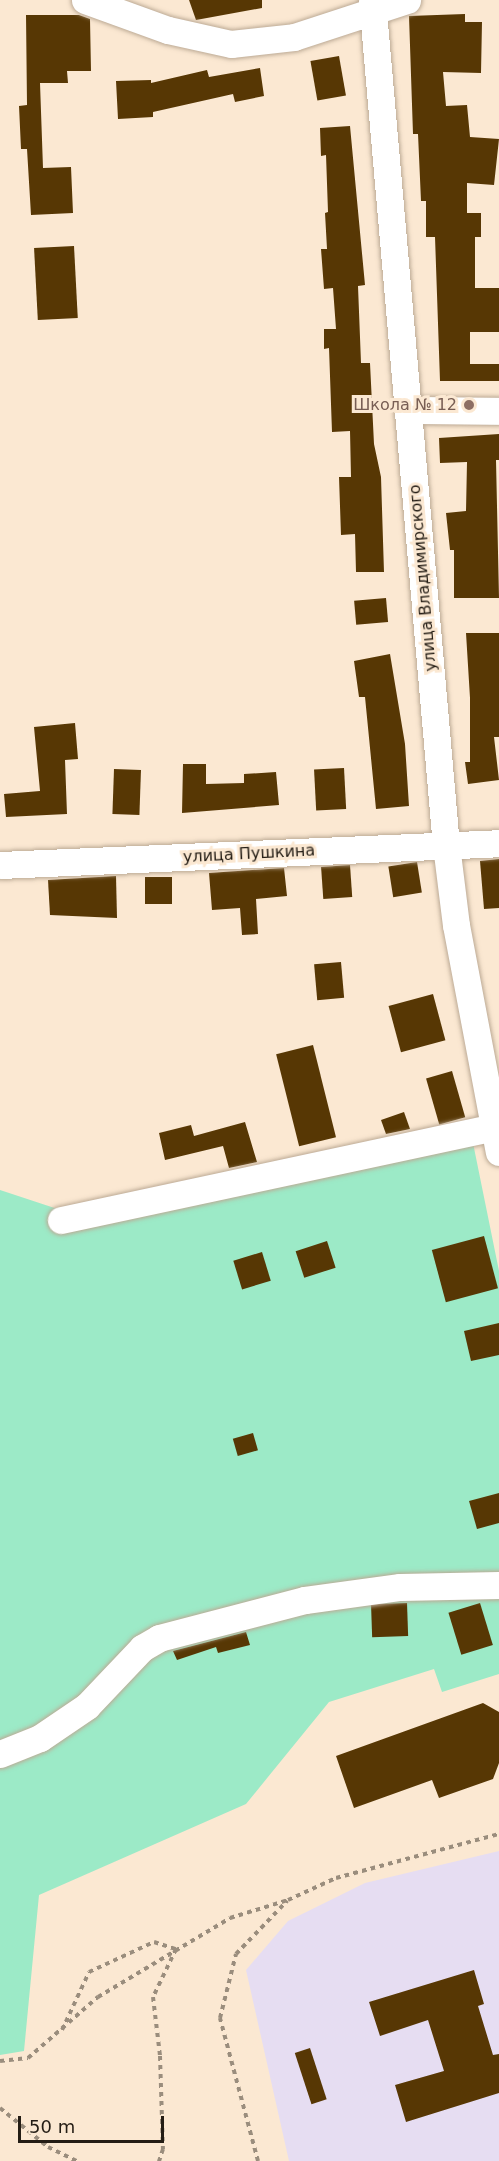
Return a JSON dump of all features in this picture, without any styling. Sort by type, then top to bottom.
[{"type":"street","points":[[85,0],[168,30],[231,44],[294,37],[373,6],[407,0]]},
{"type":"street","name":"улица Владимирского","points":[[373,6],[446,845],[491,1075],[493,1126],[499,1152]]},
{"type":"street","points":[[408,411],[499,411]]},
{"type":"street","name":"улица Пушкина","points":[[0,865],[499,843]]},
{"type":"street","points":[[61,1220],[493,1126]]},
{"type":"street","points":[[0,1754],[40,1738],[87,1706],[142,1648],[159,1638],[305,1600],[400,1587],[499,1585]]},
{"type":"path","points":[[0,2061],[28,2058],[60,2034],[98,1997],[176,1948],[230,1918],[288,1900],[336,1878],[499,1834]]},
{"type":"path","points":[[258,2161],[220,2018],[236,1954],[288,1900]]},
{"type":"path","points":[[60,2034],[89,1972],[154,1942],[176,1948]]},
{"type":"path","points":[[159,2161],[163,2149],[160,2056],[153,1997],[176,1948]]},
{"type":"path","points":[[0,2108],[48,2147],[77,2161]]},
{"type":"shaded area","points":[[499,1851],[499,2161],[289,2161],[246,1970],[288,1921],[365,1883]]},
{"type":"green space","points":[[473,1143],[499,1271],[499,1674],[442,1692],[434,1669],[329,1702],[246,1804],[39,1895],[24,2051],[0,2055],[0,1190],[103,1224]]},
{"type":"building","points":[[189,0],[262,0],[262,8],[196,20]]},
{"type":"building","points":[[465,14],[465,22],[482,22],[481,73],[443,72],[446,106],[467,105],[470,137],[499,139],[494,185],[467,183],[467,213],[481,213],[481,237],[475,237],[475,288],[499,288],[499,332],[470,332],[470,364],[499,364],[499,381],[440,381],[435,237],[426,237],[426,201],[421,201],[418,134],[413,134],[409,16]]},
{"type":"building","points":[[26,15],[79,15],[90,19],[91,71],[67,71],[68,83],[40,83],[43,168],[71,167],[73,213],[31,215],[27,149],[21,149],[19,106],[27,105]]},
{"type":"building","points":[[339,56],[346,95],[317,100],[310,61]]},
{"type":"building","points":[[260,68],[264,96],[235,102],[233,94],[153,112],[153,117],[118,119],[116,81],[151,80],[151,83],[207,70],[209,77]]},
{"type":"building","points":[[350,126],[365,285],[358,286],[361,363],[370,363],[374,444],[381,477],[384,572],[356,572],[355,534],[341,535],[339,477],[351,477],[350,431],[332,432],[329,348],[324,349],[324,329],[336,329],[333,288],[324,289],[321,249],[327,249],[325,213],[328,212],[326,155],[321,156],[320,128]]},
{"type":"building","points":[[74,246],[78,318],[38,320],[34,248]]},
{"type":"building","points":[[499,434],[499,460],[496,460],[499,598],[454,598],[454,550],[450,550],[446,513],[466,511],[467,462],[440,463],[439,438]]},
{"type":"building","points":[[386,598],[388,622],[356,625],[354,601]]},
{"type":"building","points":[[466,633],[499,633],[499,737],[494,737],[499,780],[468,784],[465,762],[470,762],[470,698]]},
{"type":"building","points":[[390,654],[405,744],[409,806],[376,809],[365,697],[359,697],[354,661]]},
{"type":"building","points":[[75,723],[78,759],[65,760],[67,814],[6,817],[4,794],[40,791],[34,727]]},
{"type":"building","points":[[183,764],[206,764],[206,784],[244,783],[244,774],[276,772],[279,805],[182,813]]},
{"type":"building","points":[[344,768],[346,809],[316,811],[314,770]]},
{"type":"building","points":[[114,769],[141,770],[139,815],[112,814]]},
{"type":"building","points":[[499,859],[499,908],[484,909],[480,861]]},
{"type":"building","points":[[417,862],[422,893],[393,897],[388,867]]},
{"type":"building","points":[[350,865],[352,897],[323,899],[321,867]]},
{"type":"building","points":[[284,868],[287,896],[256,899],[258,934],[242,935],[240,908],[212,910],[209,873]]},
{"type":"building","points":[[116,876],[117,918],[50,915],[48,880]]},
{"type":"building","points":[[145,877],[172,877],[172,904],[145,904]]},
{"type":"building","points":[[341,962],[344,998],[317,1000],[314,964]]},
{"type":"building","points":[[433,994],[445,1040],[401,1052],[389,1006]]},
{"type":"building","points":[[313,1045],[336,1137],[299,1146],[276,1054]]},
{"type":"building","points":[[452,1071],[465,1117],[439,1125],[426,1078]]},
{"type":"building","points":[[404,1112],[410,1129],[386,1134],[381,1120]]},
{"type":"building","points":[[245,1122],[257,1162],[229,1168],[223,1146],[165,1160],[159,1133],[191,1125],[194,1136]]},
{"type":"building","points":[[484,1236],[498,1288],[446,1302],[432,1250]]},
{"type":"building","points":[[327,1241],[336,1268],[304,1278],[296,1251]]},
{"type":"building","points":[[262,1252],[271,1281],[242,1289],[233,1261]]},
{"type":"building","points":[[499,1323],[499,1355],[471,1361],[464,1331]]},
{"type":"building","points":[[253,1433],[258,1450],[238,1456],[233,1439]]},
{"type":"building","points":[[499,1493],[499,1523],[477,1529],[469,1501]]},
{"type":"building","points":[[407,1603],[408,1636],[372,1637],[371,1604]]},
{"type":"building","points":[[480,1603],[493,1645],[461,1655],[448,1613]]},
{"type":"building","points":[[246,1632],[250,1645],[218,1653],[216,1647],[177,1660],[173,1651]]},
{"type":"building","points":[[483,1703],[499,1712],[499,1763],[493,1779],[439,1798],[432,1780],[354,1808],[336,1756]]},
{"type":"building","points":[[474,1970],[484,2004],[478,2006],[493,2055],[499,2054],[499,2093],[406,2122],[395,2085],[444,2071],[428,2020],[380,2036],[369,2002]]},
{"type":"building","points":[[310,2048],[327,2099],[311,2104],[295,2053]]},
{"type":"place","name":"Школа № 12","points":[[469,405]]}]
